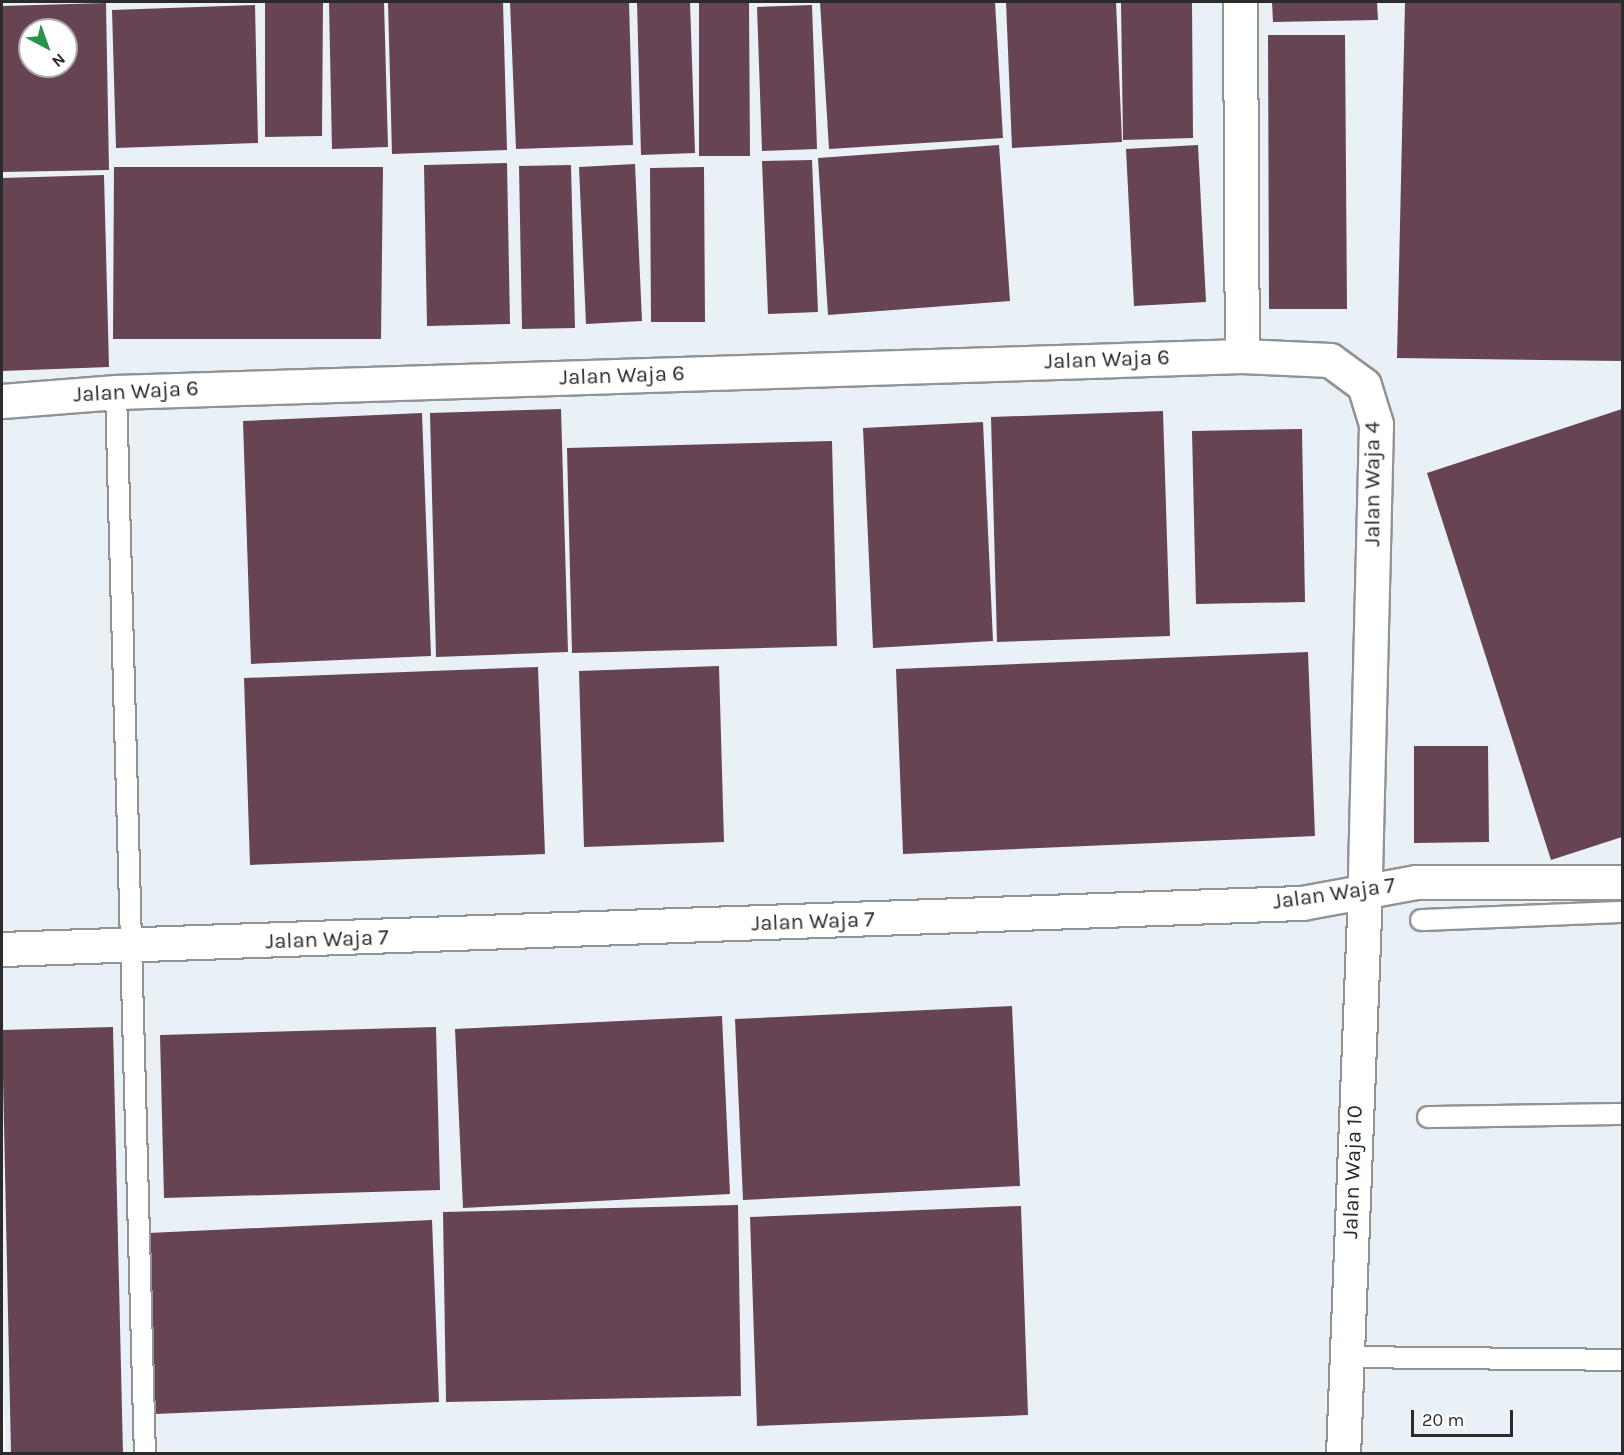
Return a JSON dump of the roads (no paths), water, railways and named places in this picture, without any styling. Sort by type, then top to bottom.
[{"type":"street","points":[[1240,2],[1242,356]]},
{"type":"street","name":"Jalan Waja 6","points":[[2,401],[116,392],[1242,356]]},
{"type":"street","name":"Jalan Waja 4","points":[[1242,356],[1330,360],[1364,385],[1376,424],[1365,890]]},
{"type":"street","name":"Jalan Waja 7","points":[[2,949],[134,947],[1302,903],[1416,882],[1623,882]]},
{"type":"street","name":"Jalan Waja 10","points":[[1343,1454],[1365,890]]},
{"type":"lane","points":[[116,392],[134,947],[146,1454]]},
{"type":"lane","points":[[1421,920],[1623,912]]},
{"type":"lane","points":[[1428,1117],[1623,1114]]},
{"type":"lane","points":[[1346,1357],[1623,1360]]}]
